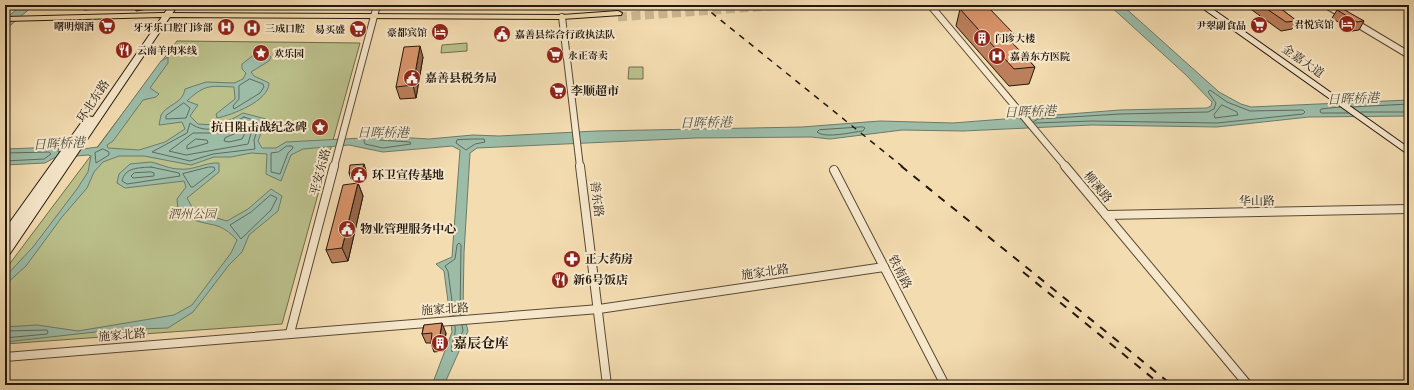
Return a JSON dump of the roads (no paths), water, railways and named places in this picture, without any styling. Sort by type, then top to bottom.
[{"type":"main road","points":[[5,18],[21,20],[163,16],[374,16],[562,19],[618,15]]},
{"type":"main road","points":[[5,23],[21,20]]},
{"type":"street","name":"环北东路","points":[[5,237],[72,148],[163,16],[168,5]]},
{"type":"street","name":"环北东路","points":[[163,16],[174,5]]},
{"type":"street","name":"平安东路","points":[[290,333],[377,5]]},
{"type":"street","name":"柳溪路","points":[[930,5],[1248,385]]},
{"type":"street","name":"金嘉大道","points":[[1202,5],[1370,121],[1409,145]]},
{"type":"street","name":"金嘉大道","points":[[1210,5],[1340,100]]},
{"type":"street","points":[[1326,5],[1409,55]]},
{"type":"street","name":"善东路","points":[[562,19],[579,145],[607,385]]},
{"type":"street","name":"金嘉大道","points":[[1370,121],[1409,152]]},
{"type":"street","name":"环北东路","points":[[5,252],[64,159]]},
{"type":"street","name":"铁南路","points":[[834,170],[945,385]]},
{"type":"street","name":"华山路","points":[[1106,215],[1409,209]]},
{"type":"street","name":"施家北路","points":[[5,357],[599,309],[884,267]]},
{"type":"water","points":[[22,5],[34,5],[5,30],[5,19]]},
{"type":"water","points":[[1109,5],[1122,5],[1219,92],[1241,104],[1251,107],[1409,100],[1409,116],[1309,117],[1217,127],[1092,125],[963,131],[902,130],[830,139],[811,137],[696,138],[477,148],[470,153],[464,253],[463,311],[468,331],[444,385],[432,385],[452,332],[444,271],[436,264],[452,257],[460,150],[452,146],[383,152],[349,145],[303,149],[291,155],[281,181],[266,174],[267,154],[251,153],[231,157],[214,157],[191,165],[144,156],[119,156],[103,162],[94,172],[87,188],[62,217],[26,266],[5,285],[5,277],[33,247],[77,189],[88,172],[91,156],[54,158],[45,163],[5,165],[5,149],[59,147],[58,152],[98,147],[161,61],[168,57],[168,63],[150,88],[159,94],[156,97],[143,100],[113,141],[107,145],[108,148],[139,150],[165,142],[185,129],[182,122],[159,125],[161,115],[167,108],[181,98],[185,89],[206,82],[234,83],[243,79],[246,73],[242,69],[242,64],[255,54],[268,54],[271,57],[269,61],[251,72],[254,76],[269,83],[263,96],[257,101],[231,114],[217,118],[216,114],[235,99],[234,87],[208,87],[193,95],[187,101],[198,105],[190,116],[198,124],[211,125],[222,123],[243,113],[266,119],[258,141],[262,148],[276,148],[286,142],[362,138],[368,132],[376,132],[380,136],[429,139],[473,135],[499,136],[597,131],[802,127],[880,121],[953,123],[1120,110],[1207,108],[1211,106],[1212,102],[1186,75]]},
{"type":"water","points":[[151,162],[172,168],[184,169],[219,163],[219,172],[187,198],[197,216],[217,218],[227,221],[248,209],[271,189],[282,196],[278,211],[249,235],[242,252],[229,265],[193,312],[168,328],[113,330],[5,342],[5,327],[37,325],[78,331],[174,315],[192,305],[231,253],[237,240],[226,230],[192,219],[178,210],[177,199],[186,187],[184,181],[125,188],[117,183],[119,174],[130,164]]},
{"type":"tunnel","points":[[618,17],[782,5]]},
{"type":"railway","points":[[702,5],[903,167]]},
{"type":"railway","points":[[901,166],[1172,385]]},
{"type":"railway","points":[[1023,272],[1161,385]]},
{"type":"place","name":"君悦宾馆","points":[[1347,24]]},
{"type":"place","name":"尹翠副食品","points":[[1259,25]]},
{"type":"place","name":"曙明烟酒","points":[[107,26]]},
{"type":"place","name":"牙牙乐口腔门诊部","points":[[226,27]]},
{"type":"place","name":"三成口腔","points":[[252,28]]},
{"type":"place","name":"易买盛","points":[[358,29]]},
{"type":"place","name":"豪都宾馆","points":[[440,32]]},
{"type":"place","name":"嘉善县综合行政执法队","points":[[502,34]]},
{"type":"place","name":"门诊大楼","points":[[982,38]]},
{"type":"place","name":"云南羊肉米线","points":[[124,50]]},
{"type":"place","name":"欢乐园","points":[[261,53]]},
{"type":"place","name":"永正寄卖","points":[[555,55]]},
{"type":"place","name":"嘉善东方医院","points":[[997,56]]},
{"type":"place","name":"嘉善县税务局","points":[[412,78]]},
{"type":"place","name":"李顺超市","points":[[558,91]]},
{"type":"place","name":"抗日阻击战纪念碑","points":[[320,127]]},
{"type":"place","name":"环卫宣传基地","points":[[359,175]]},
{"type":"place","name":"物业管理服务中心","points":[[347,229]]},
{"type":"place","name":"正大药房","points":[[572,259]]},
{"type":"place","name":"新6号饭店","points":[[560,280]]},
{"type":"place","name":"嘉辰仓库","points":[[440,343]]},
{"type":"water label","name":"日晖桥港","points":[[1353,98]]},
{"type":"water label","name":"日晖桥港","points":[[1030,111]]},
{"type":"water label","name":"日晖桥港","points":[[706,122]]},
{"type":"water label","name":"日晖桥港","points":[[383,132]]},
{"type":"water label","name":"日晖桥港","points":[[59,143]]},
{"type":"park label","name":"泗州公园","points":[[192,214]]}]
